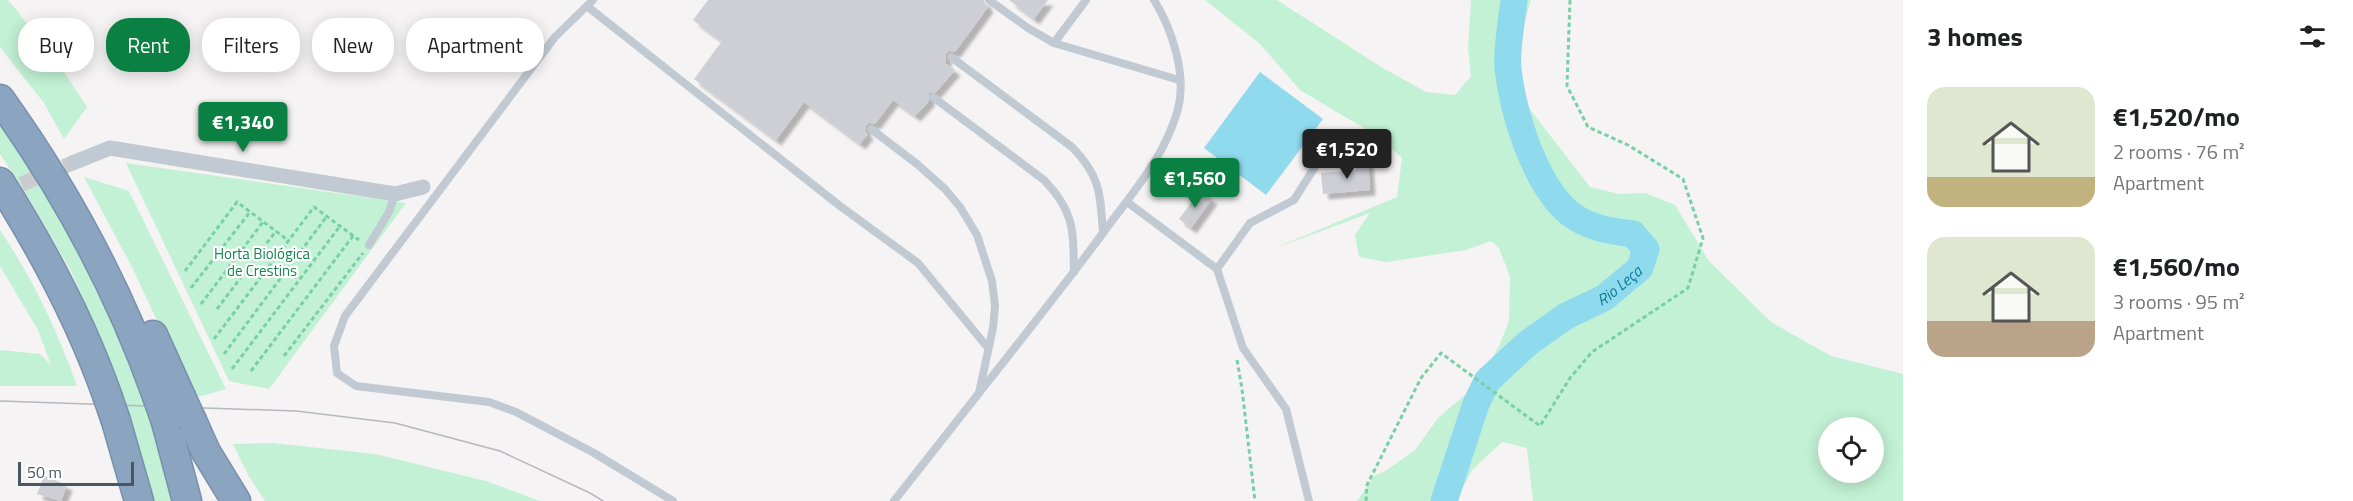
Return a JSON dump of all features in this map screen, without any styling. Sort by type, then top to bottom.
[{"type":"highway","points":[[0,99],[60,189],[92,245],[133,287],[174,410],[187,501]]},
{"type":"highway","points":[[0,182],[50,264],[85,338],[116,421],[139,501]]},
{"type":"highway","points":[[174,410],[206,452],[236,501]]},
{"type":"street","points":[[75,162],[110,148],[395,194],[423,187]]},
{"type":"lane","points":[[988,0],[1054,43],[1179,80]]},
{"type":"lane","points":[[1054,43],[1086,0]]},
{"type":"lane","points":[[894,501],[1074,272],[1160,156],[1179,107],[1180,68],[1167,21],[1154,0]]},
{"type":"lane","points":[[673,501],[594,453],[516,412],[489,402],[356,386],[338,372],[334,346],[345,316],[555,37],[590,3],[840,206],[918,263],[988,348]]},
{"type":"lane","points":[[951,57],[1072,147],[1087,162],[1100,190],[1103,233]]},
{"type":"lane","points":[[933,97],[1044,180],[1057,193],[1067,209],[1071,222],[1074,272]]},
{"type":"lane","points":[[871,129],[945,189],[960,207],[977,235],[992,281],[995,306],[979,393]]},
{"type":"lane","points":[[1217,269],[1250,222],[1294,200],[1316,165]]},
{"type":"lane","points":[[423,187],[432,200]]},
{"type":"lane","points":[[368,246],[389,212],[395,194]]},
{"type":"lane","points":[[1127,202],[1217,269],[1243,348],[1286,409],[1309,501]]},
{"type":"path","points":[[1366,501],[1367,485],[1421,378],[1441,353],[1540,426],[1570,378],[1592,352],[1688,288],[1702,238],[1683,179],[1628,145],[1588,127],[1567,86],[1570,0]]},
{"type":"path","points":[[185,271],[237,202],[289,241]]},
{"type":"path","points":[[214,339],[314,207],[368,246],[284,356]]},
{"type":"path","points":[[191,288],[250,212]]},
{"type":"path","points":[[224,354],[327,216]]},
{"type":"path","points":[[201,304],[263,221]]},
{"type":"path","points":[[232,369],[340,226]]},
{"type":"path","points":[[217,309],[276,231]]},
{"type":"path","points":[[251,372],[353,236]]},
{"type":"path","points":[[1243,348],[1236,359],[1244,401],[1255,501]]},
{"type":"green space","points":[[0,0],[8,0],[23,18],[18,18],[18,70],[0,47]]},
{"type":"green space","points":[[1205,0],[1277,0],[1381,67],[1426,92],[1455,95],[1471,76],[1468,47],[1471,0],[1531,0],[1522,31],[1517,67],[1518,94],[1590,187],[1619,194],[1645,193],[1675,205],[1709,261],[1771,322],[1831,356],[1903,374],[1903,501],[1533,501],[1527,448],[1502,442],[1472,470],[1456,501],[1357,501],[1374,476],[1387,470],[1415,450],[1438,418],[1479,383],[1499,346],[1509,321],[1510,277],[1499,248],[1491,241],[1466,250],[1386,262],[1359,257],[1355,235],[1370,213],[1273,249],[1397,197],[1402,158],[1379,137],[1300,90],[1260,44]]},
{"type":"green space","points":[[20,72],[64,72],[87,107],[64,139],[44,103]]},
{"type":"green space","points":[[0,123],[57,211],[104,304],[143,401],[172,501],[154,501],[132,421],[114,370],[72,273],[29,198],[0,154]]},
{"type":"green space","name":"Horta Biológica de Crestins","points":[[126,163],[406,203],[269,389],[229,381]]},
{"type":"green space","points":[[84,177],[129,191],[226,389],[198,397],[194,390],[190,391],[132,267]]},
{"type":"green space","points":[[0,230],[43,305],[77,386],[0,386],[0,350],[40,354],[51,365],[38,330],[0,266]]},
{"type":"green space","points":[[272,443],[375,454],[486,481],[540,501],[265,501],[248,475],[233,444]]},
{"type":"water","points":[[1260,72],[1323,119],[1266,195],[1204,148]]},
{"type":"water","points":[[1335,132],[1344,135],[1347,144],[1344,153],[1335,156],[1326,153],[1323,144],[1326,135]]},
{"type":"building","points":[[708,0],[983,0],[988,7],[955,52],[949,51],[946,54],[946,64],[955,70],[936,92],[929,93],[929,101],[915,116],[893,100],[875,124],[869,123],[866,126],[865,131],[868,134],[860,144],[804,102],[776,140],[694,79],[722,41],[693,20]]},
{"type":"building","points":[[1009,0],[1048,0],[1034,19]]},
{"type":"building","points":[[1368,160],[1370,190],[1323,194],[1321,173],[1356,170],[1355,161]]},
{"type":"building","points":[[1200,191],[1212,199],[1191,228],[1179,219]]},
{"type":"building","points":[[44,476],[67,485],[61,501],[37,494]]},
{"type":"waterway","name":"Rio Leça","points":[[1444,501],[1476,404],[1487,381],[1528,343],[1566,316],[1604,298],[1640,268],[1646,249],[1633,234],[1591,225],[1568,212],[1556,199],[1535,165],[1520,126],[1508,69],[1508,44],[1514,0]]},
{"type":"tunnel","points":[[0,193],[75,162]]},
{"type":"tram line","points":[[0,401],[296,411],[395,423],[500,451],[603,501]]}]
